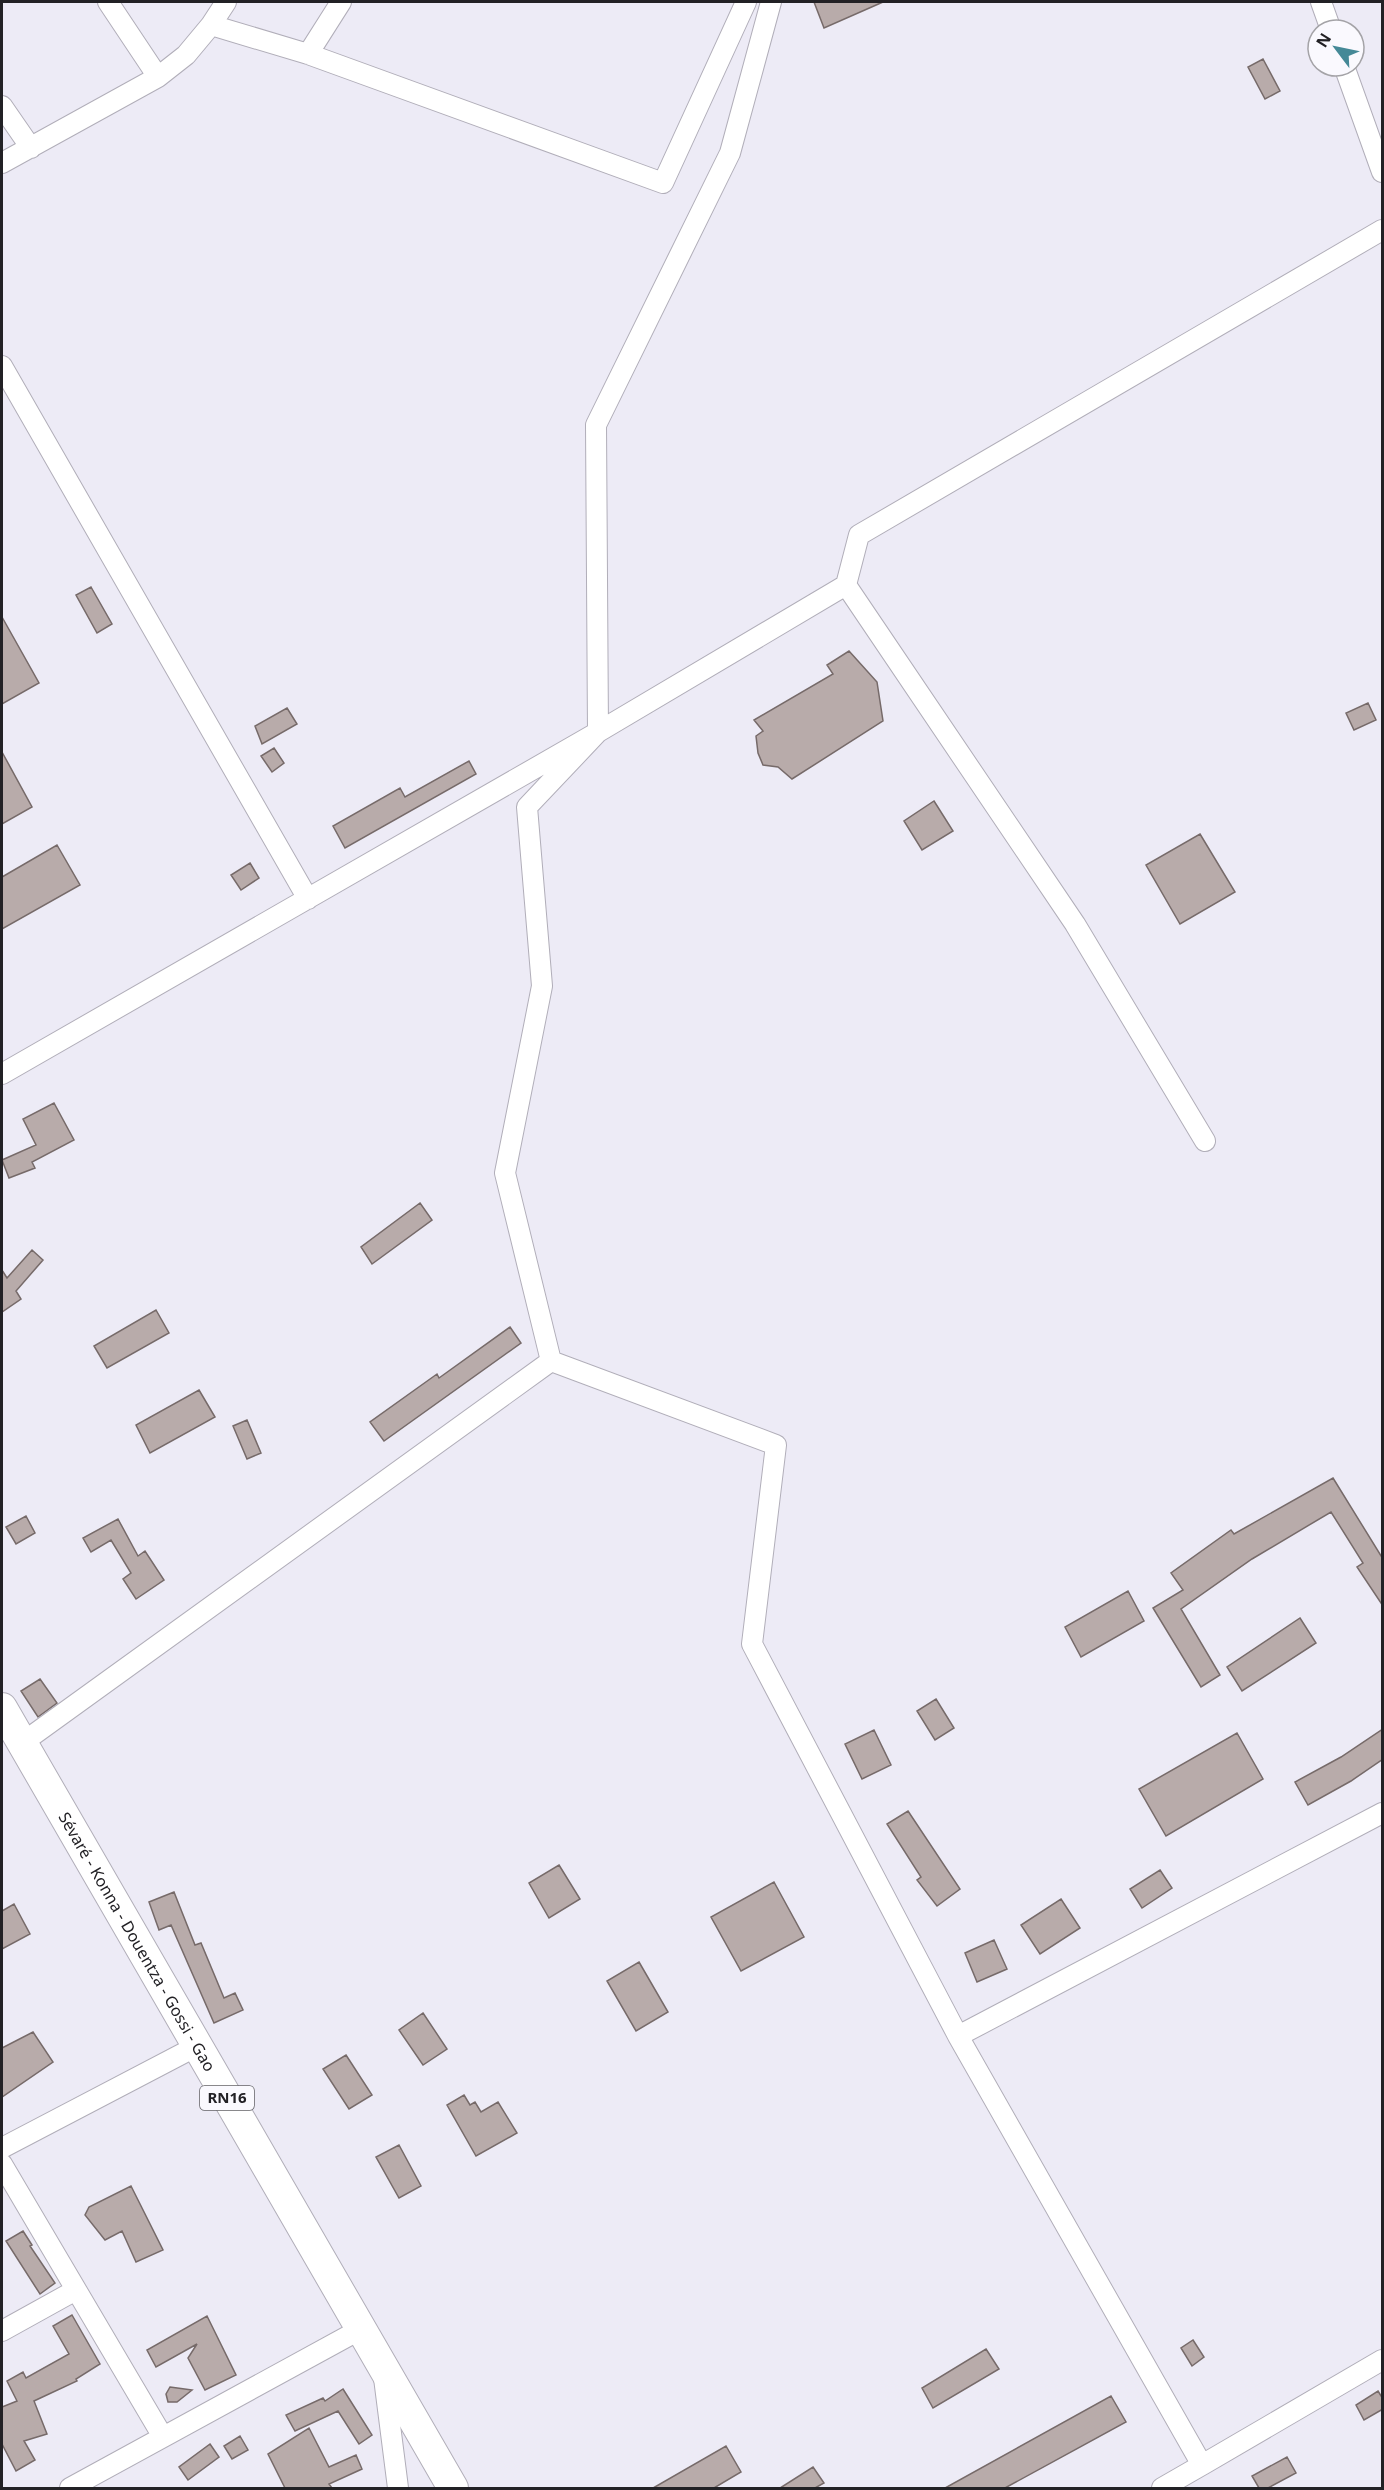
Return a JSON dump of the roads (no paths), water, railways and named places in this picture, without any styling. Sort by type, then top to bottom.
[{"type":"main road","name":"Sévaré - Konna - Douentza - Gossi - Gao","points":[[2,1708],[453,2488]]},
{"type":"street","points":[[108,2],[158,77]]},
{"type":"street","points":[[2,164],[158,77],[186,55],[212,25],[226,2]]},
{"type":"street","points":[[308,54],[341,2]]},
{"type":"street","points":[[212,25],[308,54],[663,183],[746,2]]},
{"type":"street","points":[[551,1361],[505,1173],[542,986],[527,807],[598,732],[596,425],[730,153],[771,2]]},
{"type":"street","points":[[1321,2],[1327,18]]},
{"type":"street","points":[[1348,78],[1383,172]]},
{"type":"street","points":[[2,106],[31,148]]},
{"type":"street","points":[[2,1074],[598,732],[846,585],[859,535],[1383,230]]},
{"type":"street","points":[[2,366],[308,898]]},
{"type":"street","points":[[846,585],[1075,924],[1205,1141]]},
{"type":"street","points":[[22,1743],[551,1361]]},
{"type":"street","points":[[551,1361],[776,1445],[752,1644],[958,2036],[1202,2465]]},
{"type":"street","points":[[958,2036],[1383,1813]]},
{"type":"street","points":[[2,2148],[197,2046]]},
{"type":"street","points":[[2,2164],[163,2437]]},
{"type":"street","points":[[2,2331],[76,2290]]},
{"type":"street","points":[[70,2488],[91,2484],[163,2437],[361,2329]]},
{"type":"street","points":[[1162,2488],[1383,2360]]},
{"type":"street","points":[[383,2367],[398,2488]]}]
